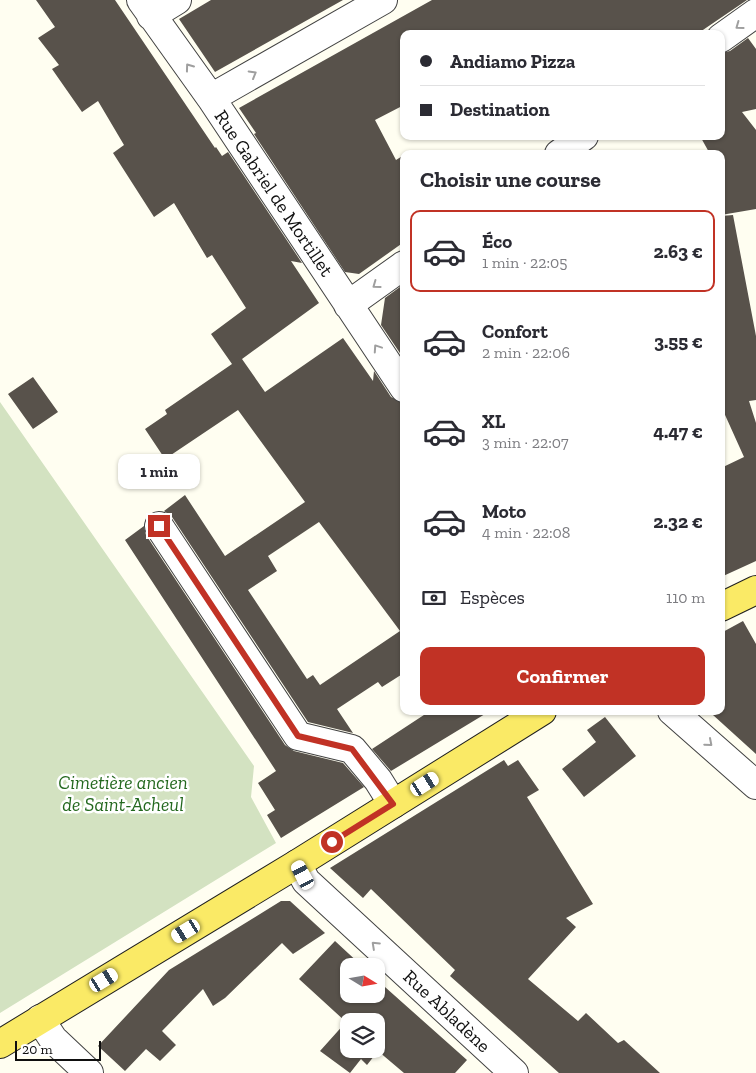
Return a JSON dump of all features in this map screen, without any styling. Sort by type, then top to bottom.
[{"type":"main road","points":[[725,605],[756,590]]},
{"type":"main road","points":[[0,1044],[297,864],[536,715]]},
{"type":"street","points":[[146,8],[177,0]]},
{"type":"street","points":[[211,98],[383,0]]},
{"type":"street","name":"Rue Gabriel de Mortillet","points":[[146,8],[211,98],[400,382]]},
{"type":"street","points":[[725,35],[756,13]]},
{"type":"street","points":[[565,150],[578,140]]},
{"type":"street","points":[[348,304],[400,268]]},
{"type":"street","points":[[159,526],[298,736],[352,749],[393,804]]},
{"type":"street","points":[[677,715],[756,785]]},
{"type":"street","name":"Rue Abladène","points":[[297,864],[306,881],[514,1073]]},
{"type":"street","points":[[40,1019],[54,1039],[89,1073]]},
{"type":"green space","name":"Cimetière ancien de Saint-Acheul","points":[[0,402],[254,766],[251,797],[276,843],[0,1013]]},
{"type":"building","points":[[36,0],[115,0],[215,148],[222,156],[228,152],[302,263],[291,261],[319,303],[242,359],[265,392],[343,338],[373,381],[374,371],[391,397],[400,401],[400,631],[400,676],[382,687],[378,682],[337,709],[353,733],[308,722],[172,517],[164,511],[185,495],[225,556],[305,502],[238,410],[165,459],[145,429],[167,414],[165,410],[232,364],[211,334],[246,308],[212,255],[207,258],[174,203],[154,217],[113,153],[124,145],[98,101],[82,112],[52,69],[59,65],[38,38],[55,27]],"holes":[[[319,522],[400,631],[320,685],[313,675],[307,679],[248,590],[277,571],[268,556]]]},
{"type":"building","points":[[211,0],[343,0],[215,72],[179,19]]},
{"type":"building","points":[[432,0],[747,0],[703,30],[400,30],[400,107],[375,120],[396,160],[400,158],[400,245],[359,274],[345,272],[254,134],[256,133],[239,108]]},
{"type":"building","points":[[748,38],[756,49],[756,109],[742,112],[756,130],[756,209],[725,214],[725,150],[708,150],[702,140],[725,140],[725,52],[730,51]]},
{"type":"building","points":[[733,215],[756,336],[756,400],[749,401],[756,423],[756,561],[725,575],[725,466],[744,457],[725,415],[725,216]]},
{"type":"building","points":[[400,287],[400,353],[381,325],[385,298]]},
{"type":"building","points":[[33,377],[58,412],[33,429],[8,394]]},
{"type":"building","points":[[144,526],[146,535],[285,745],[294,751],[343,763],[364,787],[281,838],[267,815],[275,810],[258,783],[276,771],[125,540]]},
{"type":"building","points":[[743,621],[756,644],[756,754],[713,715],[725,715],[725,631]]},
{"type":"building","points":[[424,715],[483,715],[391,771],[372,749]]},
{"type":"building","points":[[605,717],[636,756],[584,797],[562,769],[596,742],[587,730]]},
{"type":"building","points":[[504,760],[508,766],[518,760],[539,790],[527,797],[593,904],[566,918],[576,927],[528,979],[578,1021],[586,1013],[618,1043],[624,1040],[660,1073],[559,1073],[450,976],[455,970],[371,889],[363,898],[330,868]]},
{"type":"building","points":[[281,901],[290,901],[325,933],[293,954],[282,943],[225,998],[213,1006],[203,989],[162,1031],[176,1045],[160,1061],[146,1049],[125,1071],[98,1046],[169,970]]},
{"type":"building","points":[[335,941],[353,958],[340,958],[340,1003],[385,1003],[385,987],[467,1060],[455,1073],[404,1073],[385,1057],[385,1013],[340,1013],[340,1017],[299,979]]},
{"type":"building","points":[[340,1029],[340,1058],[372,1058],[367,1065],[361,1059],[350,1073],[320,1051]]},
{"type":"route","points":[[159,526],[298,736],[352,749],[378,780],[393,804],[332,842]]}]
